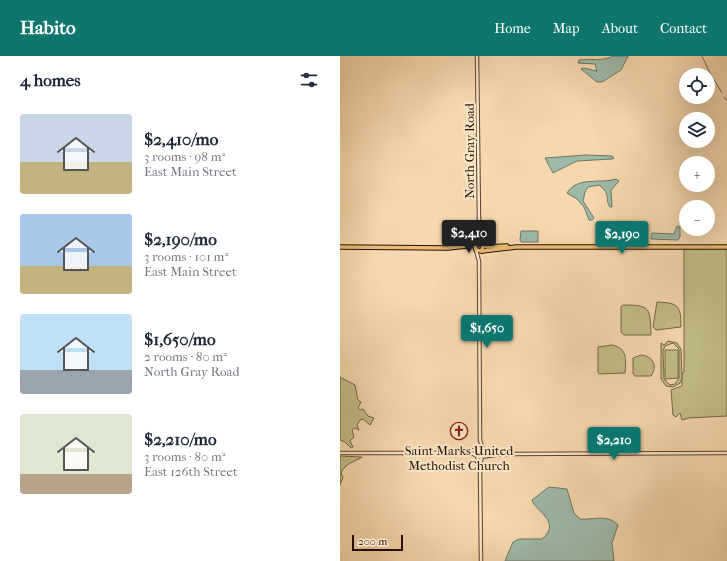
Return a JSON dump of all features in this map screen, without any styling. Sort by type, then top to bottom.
[{"type":"main road","points":[[482,251],[483,245]]},
{"type":"main road","points":[[340,247],[448,248],[476,247],[483,245],[488,247],[501,245],[516,247]]},
{"type":"main road","points":[[476,247],[482,251],[516,247],[727,247]]},
{"type":"street","name":"North Gray Road","points":[[476,56],[479,67],[480,235],[483,245]]},
{"type":"street","name":"North Gray Road","points":[[476,247],[480,235]]},
{"type":"street","points":[[476,247],[478,259],[480,440],[483,450],[480,466],[481,561]]},
{"type":"street","points":[[478,259],[482,251]]},
{"type":"street","points":[[480,440],[475,452],[480,466]]},
{"type":"street","points":[[464,453],[477,449],[502,454]]},
{"type":"street","points":[[340,453],[464,453],[477,456],[502,454],[727,453]]},
{"type":"shaded area","points":[[613,56],[628,56],[621,70],[602,82],[597,82],[581,69],[584,68],[597,71],[595,64],[578,63],[579,60],[601,59]]},
{"type":"shaded area","points":[[586,155],[612,156],[614,158],[577,161],[553,173],[545,158]]},
{"type":"shaded area","points":[[616,179],[619,181],[611,190],[612,207],[608,204],[607,194],[599,185],[588,187],[585,192],[583,201],[594,218],[592,220],[589,220],[584,207],[577,199],[567,193],[571,188],[583,182]]},
{"type":"shaded area","points":[[677,226],[679,227],[680,237],[678,240],[651,239],[652,233],[674,234]]},
{"type":"shaded area","points":[[521,231],[538,231],[538,242],[521,242]]},
{"type":"shaded area","points":[[684,248],[727,248],[727,416],[689,418],[682,420],[680,413],[676,417],[673,415],[671,390],[682,386],[682,373],[684,372]]},
{"type":"shaded area","points":[[657,302],[670,303],[677,307],[680,314],[681,327],[656,330],[653,327]]},
{"type":"shaded area","points":[[623,305],[644,307],[647,310],[650,319],[651,335],[624,335],[621,332],[621,307]]},
{"type":"shaded area","points":[[668,341],[677,343],[681,349],[682,378],[680,383],[673,387],[666,386],[661,379],[661,343],[664,345]],"holes":[[[673,343],[679,349],[679,378],[675,384],[670,385],[664,379],[663,351],[665,346]]]},
{"type":"shaded area","points":[[612,345],[621,349],[625,356],[625,373],[599,374],[598,347]]},
{"type":"shaded area","points":[[665,350],[678,350],[678,378],[665,379]]},
{"type":"shaded area","points":[[641,355],[649,357],[653,362],[654,369],[651,376],[635,376],[633,374],[633,358]]},
{"type":"shaded area","points":[[340,377],[355,385],[358,400],[361,402],[358,408],[360,410],[363,409],[368,416],[374,418],[370,425],[363,419],[360,420],[357,425],[359,430],[355,428],[352,430],[354,437],[350,441],[353,447],[351,448],[345,442],[340,440]]},
{"type":"shaded area","points":[[340,456],[362,457],[345,467],[341,473],[343,477],[340,485]]},
{"type":"shaded area","points":[[549,487],[567,489],[574,513],[580,519],[600,518],[610,520],[618,525],[612,543],[614,561],[505,561],[513,542],[519,539],[542,539],[548,533],[550,527],[549,522],[532,500]]},
{"type":"waterway","points":[[702,56],[722,93]]},
{"type":"waterway","points":[[724,97],[727,101]]},
{"type":"place","name":"Saint Marks United Methodist Church","points":[[459,431]]}]
